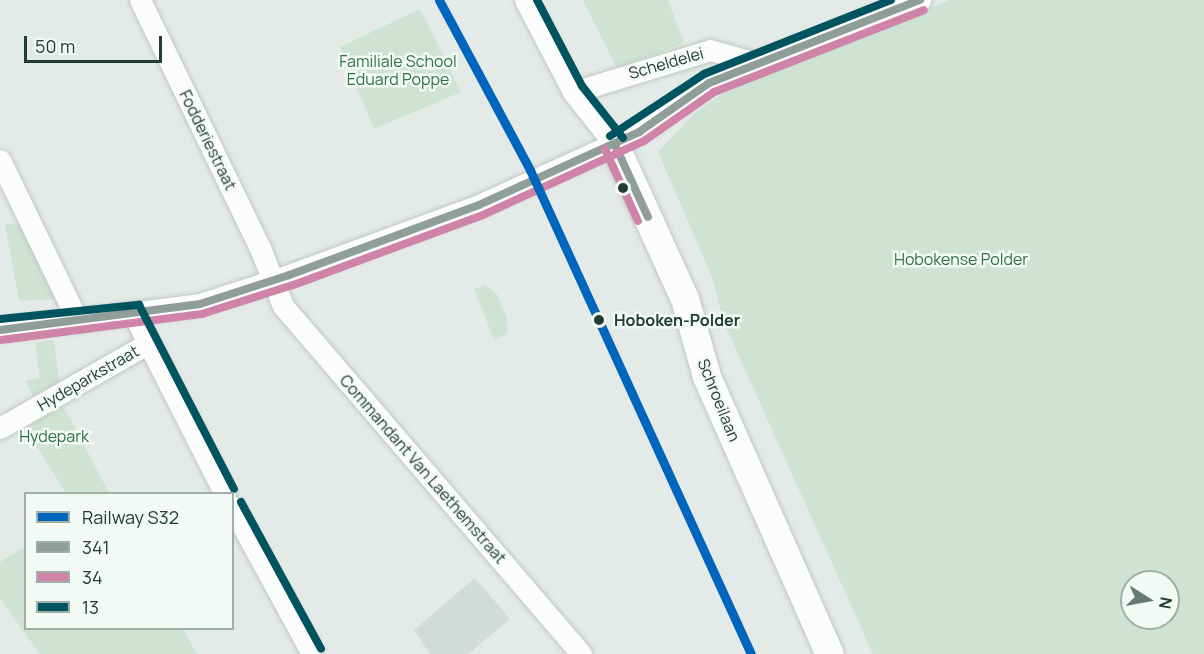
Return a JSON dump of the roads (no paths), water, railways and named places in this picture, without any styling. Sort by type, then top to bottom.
[{"type":"street","name":"Fodderiestraat","points":[[140,0],[260,248],[271,281]]},
{"type":"street","points":[[525,0],[573,92],[615,145]]},
{"type":"street","name":"Scheldelei","points":[[0,330],[200,304],[271,281],[479,205],[615,145],[656,123],[709,83],[920,0]]},
{"type":"street","name":"Scheldelei","points":[[573,92],[710,50],[759,64]]},
{"type":"street","name":"Schroeilaan","points":[[615,145],[685,299],[707,377],[830,654]]},
{"type":"street","points":[[0,160],[78,321]]},
{"type":"street","name":"Commandant Van Laethemstraat","points":[[271,281],[283,306],[581,654]]},
{"type":"street","points":[[133,313],[145,345],[224,492]]},
{"type":"street","name":"Hydeparkstraat","points":[[0,428],[145,345]]},
{"type":"street","points":[[234,511],[312,654]]},
{"type":"rail line","name":"S32","points":[[439,0],[530,170],[751,654]]},
{"type":"place","name":"Hoboken-Polder","points":[[599,320]]},
{"type":"park label","name":"Familiale School Eduard Poppe","points":[[398,70]]},
{"type":"park label","name":"Hobokense Polder","points":[[961,259]]},
{"type":"park label","name":"Hydepark","points":[[54,436]]}]
